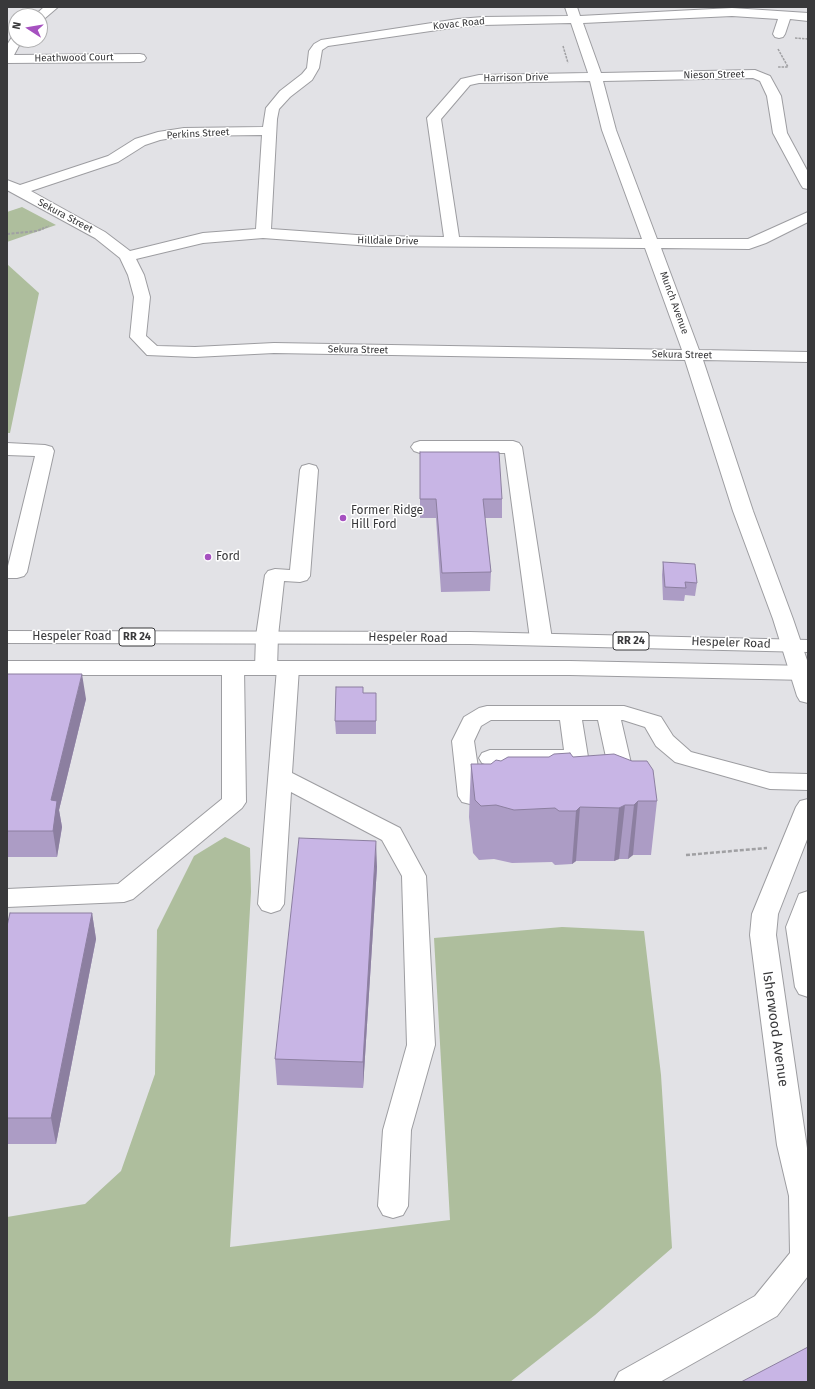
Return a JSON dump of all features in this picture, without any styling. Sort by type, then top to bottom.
[{"type":"street","name":"Kovac Road","points":[[263,233],[269,131],[273,108],[285,94],[307,77],[313,68],[315,51],[318,47],[325,43],[458,23],[573,13],[732,12],[808,17]]},
{"type":"street","name":"Munch Avenue","points":[[573,13],[596,76],[609,130],[692,355],[743,511],[800,646]]},
{"type":"street","points":[[777,40],[785,15]]},
{"type":"street","name":"Heathwood Court","points":[[7,59],[140,58]]},
{"type":"street","name":"Nieson Street","points":[[596,76],[755,74],[765,79],[774,96],[780,133],[808,185]]},
{"type":"street","name":"Harrison Drive","points":[[452,242],[434,118],[466,82],[479,79],[596,76]]},
{"type":"street","name":"Perkins Street","points":[[12,188],[112,159],[140,142],[158,136],[184,132],[269,131]]},
{"type":"street","name":"Sekura Street","points":[[12,188],[100,235],[126,256],[136,275],[142,297],[138,337],[153,351],[195,352],[274,348],[808,357]]},
{"type":"street","points":[[652,244],[749,244],[762,240],[805,220]]},
{"type":"street","name":"Hilldale Drive","points":[[126,256],[203,238],[263,233],[371,241],[652,244]]},
{"type":"street","points":[[420,447],[513,447],[541,639]]},
{"type":"street","points":[[7,449],[45,451],[17,572],[7,572]]},
{"type":"street","points":[[271,904],[280,777],[277,668],[267,636],[275,575],[300,576],[309,470]]},
{"type":"street","name":"Hespeler Road","points":[[7,636],[267,636],[541,639],[800,646]]},
{"type":"street","points":[[800,646],[808,696]]},
{"type":"street","points":[[7,668],[570,668],[804,673]]},
{"type":"street","points":[[7,898],[124,893],[234,802],[233,668]]},
{"type":"street","points":[[524,795],[470,796],[462,741],[472,722],[487,713],[624,713],[652,722],[664,741],[683,757],[770,781],[808,782]]},
{"type":"street","points":[[603,793],[626,792],[608,713]]},
{"type":"street","points":[[490,758],[577,757],[570,714]]},
{"type":"street","points":[[280,777],[391,834],[414,876],[421,1045],[397,1130],[393,1206]]},
{"type":"street","name":"Isherwood Avenue","points":[[630,1382],[766,1306],[807,1255],[804,1196],[791,1145],[763,935],[765,914],[808,807]]},
{"type":"street","points":[[808,900],[799,927],[808,988]]},
{"type":"path","points":[[794,40],[794,38],[808,39]]},
{"type":"path","points":[[755,74],[765,67],[788,67],[777,40]]},
{"type":"path","points":[[563,46],[569,64]]},
{"type":"path","points":[[7,234],[37,231],[55,224]]},
{"type":"path","points":[[686,855],[770,848]]},
{"type":"green space","points":[[22,207],[56,225],[7,242],[7,212]]},
{"type":"green space","points":[[7,264],[39,293],[10,433],[7,433]]},
{"type":"green space","points":[[225,837],[250,848],[251,892],[230,1247],[450,1220],[434,938],[562,927],[644,931],[661,1075],[672,1248],[595,1315],[510,1382],[7,1382],[7,1217],[85,1204],[121,1171],[155,1074],[157,930],[194,856]]},
{"type":"building","points":[[420,452],[499,452],[502,499],[483,499],[491,572],[442,573],[436,499],[420,499]]},
{"type":"building","points":[[663,562],[695,564],[697,583],[685,582],[686,588],[665,587]]},
{"type":"building","points":[[7,674],[82,674],[51,800],[57,801],[53,831],[7,831]]},
{"type":"building","points":[[336,687],[363,687],[363,693],[376,693],[376,721],[335,721]]},
{"type":"building","points":[[570,753],[573,757],[614,754],[632,761],[647,761],[653,770],[657,801],[638,801],[634,805],[625,805],[619,808],[580,807],[576,811],[559,811],[555,808],[514,810],[496,805],[481,806],[475,800],[471,764],[491,764],[496,760],[501,761],[508,757],[549,757],[554,754]]},
{"type":"building","points":[[299,838],[376,841],[363,1062],[275,1059]]},
{"type":"building","points":[[10,913],[92,913],[51,1118],[7,1118],[7,926]]},
{"type":"building","points":[[808,1347],[808,1382],[741,1382]]},
{"type":"place","name":"Former Ridge Hill Ford","points":[[343,518]]},
{"type":"place","name":"Ford","points":[[208,557]]}]
